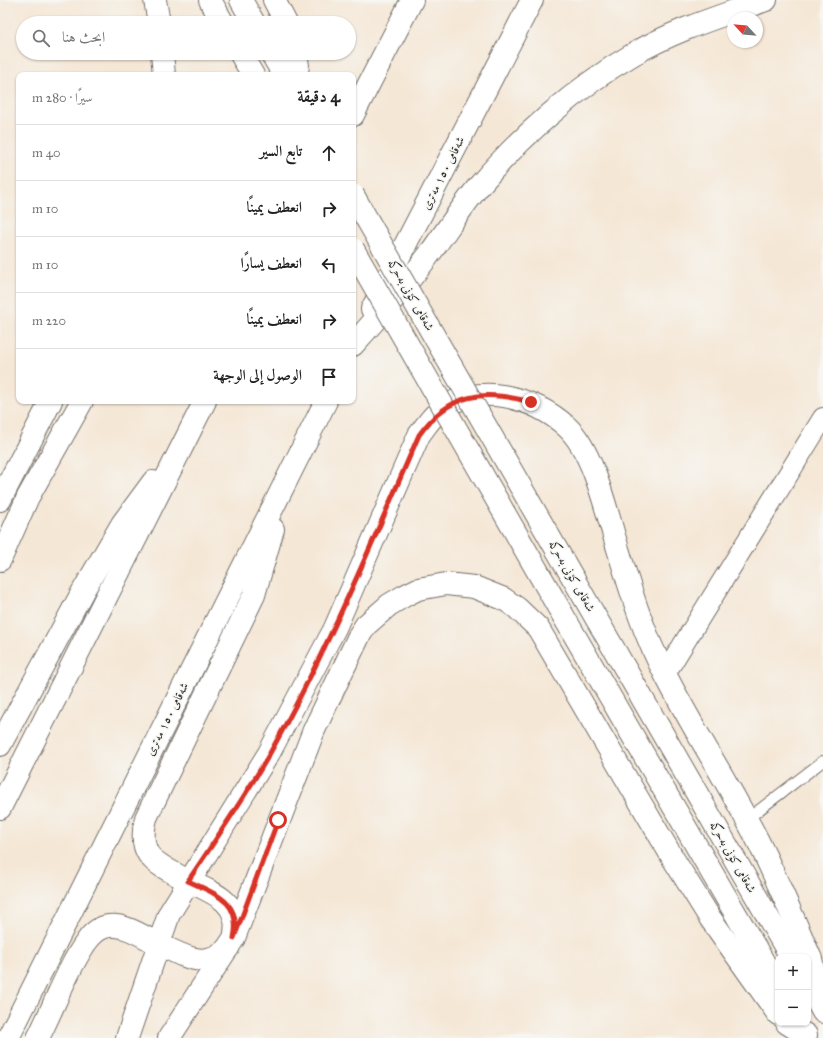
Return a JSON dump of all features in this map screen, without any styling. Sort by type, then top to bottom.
[{"type":"main road","points":[[155,0],[158,16]]},
{"type":"main road","points":[[210,0],[219,16]]},
{"type":"main road","points":[[241,0],[250,16]]},
{"type":"main road","points":[[274,0],[282,16]]},
{"type":"main road","points":[[392,41],[403,0]]},
{"type":"main road","points":[[356,109],[412,0]]},
{"type":"main road","name":"شەقامی ١٥٠ مەتری","points":[[356,340],[532,0]]},
{"type":"main road","points":[[356,342],[425,260],[479,186],[512,151],[561,107],[612,68],[653,43],[766,0]]},
{"type":"main road","points":[[163,60],[164,72]]},
{"type":"main road","points":[[244,60],[251,72]]},
{"type":"main road","points":[[275,60],[282,72]]},
{"type":"main road","points":[[297,60],[297,72]]},
{"type":"main road","name":"شەقامی کۆنی بەحرکە","points":[[356,200],[789,954]]},
{"type":"main road","points":[[356,254],[775,982]]},
{"type":"main road","points":[[127,1038],[158,944],[171,910],[270,753],[335,628],[419,435],[429,420],[440,410],[460,400],[488,395],[509,396],[531,402],[551,414],[568,428],[579,442],[589,462],[602,496],[625,574],[648,638],[665,674],[758,841],[811,959],[815,977],[816,995]]},
{"type":"main road","points":[[0,500],[49,404]]},
{"type":"main road","points":[[0,560],[28,497],[80,404]]},
{"type":"main road","points":[[0,808],[203,404]]},
{"type":"main road","name":"شەقامی ١٥٠ مەتری","points":[[8,1038],[325,404]]},
{"type":"main road","points":[[0,745],[79,598],[122,524],[150,484],[179,452]]},
{"type":"main road","points":[[38,1038],[73,965],[93,934],[101,929],[109,926],[119,927],[184,956],[203,961],[213,959],[232,942],[236,928],[235,917],[225,900],[158,864],[148,854],[143,842],[144,828],[146,818],[254,595],[276,517],[281,492]]},
{"type":"main road","points":[[169,1038],[232,942],[314,730],[359,636],[375,615],[404,596],[418,589],[432,586],[461,585],[489,592],[504,599],[525,615],[538,628],[674,860],[710,918],[775,1010]]},
{"type":"main road","points":[[184,956],[171,942],[168,933],[171,910],[180,899],[197,891],[207,891],[216,894]]},
{"type":"main road","points":[[793,1026],[804,1032]]},
{"type":"street","points":[[665,674],[823,418]]},
{"type":"lane","points":[[746,820],[823,761]]},
{"type":"route","points":[[278,820],[234,938],[236,928],[235,917],[225,900],[216,894],[188,881],[231,817],[270,753],[335,628],[419,435],[429,420],[440,410],[460,400],[488,395],[509,396],[531,402]]}]
